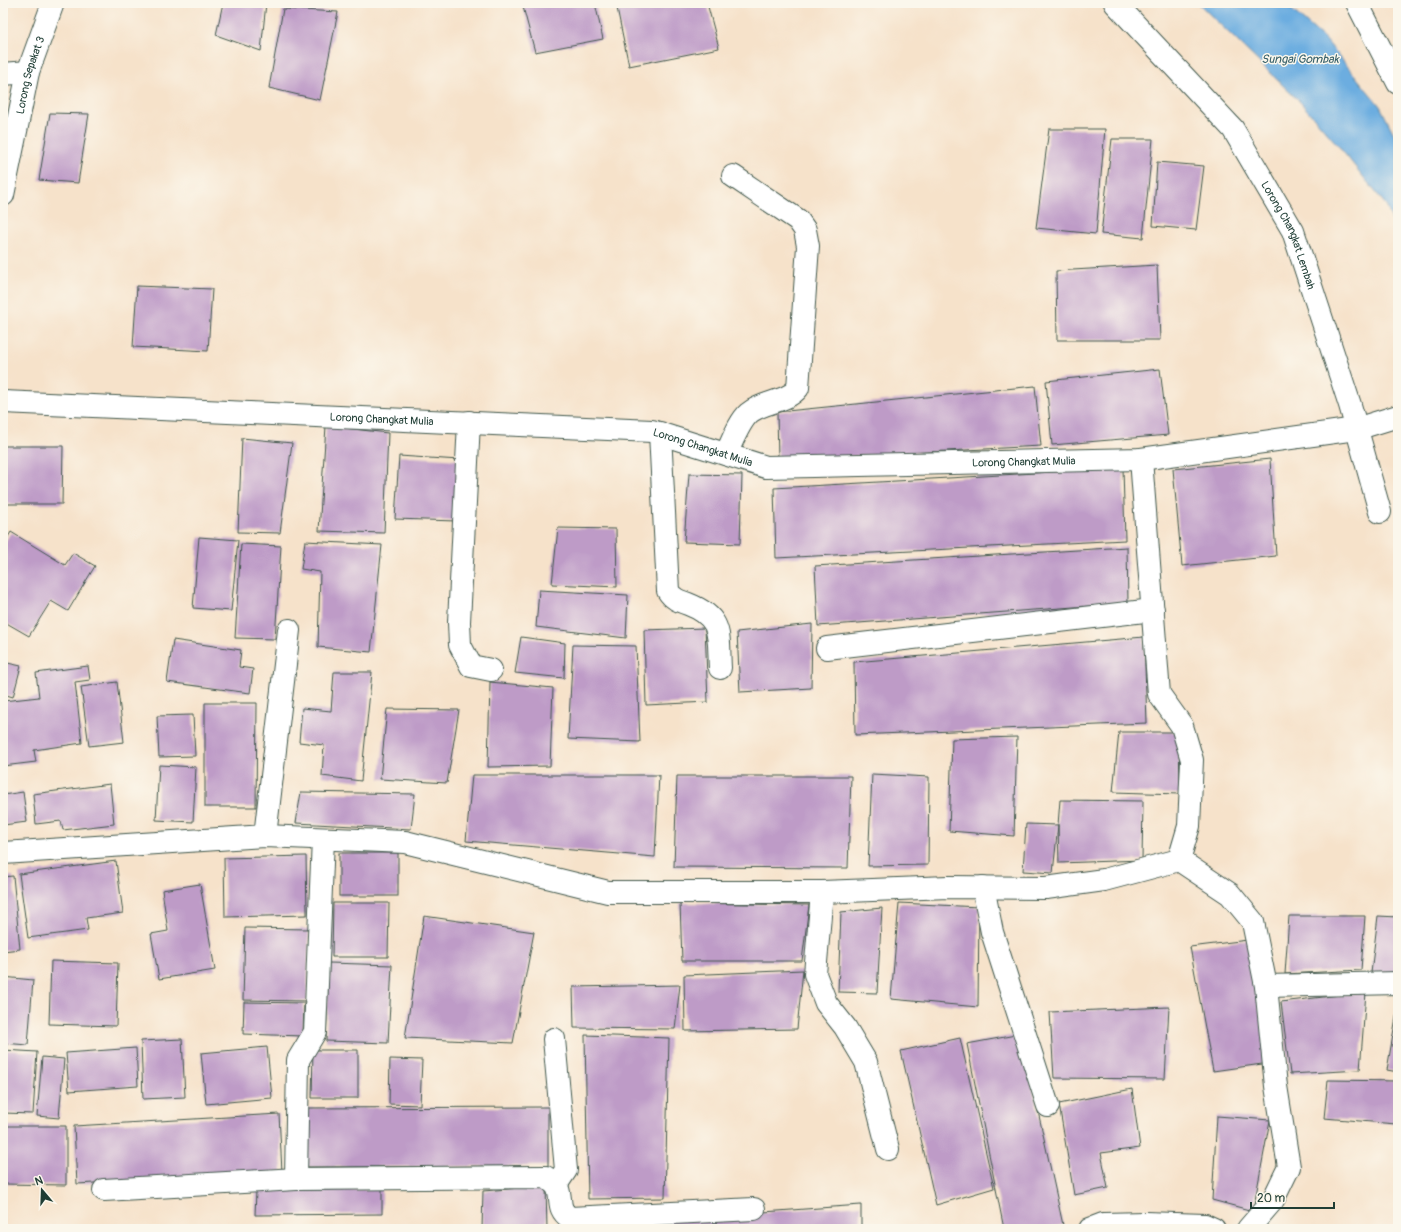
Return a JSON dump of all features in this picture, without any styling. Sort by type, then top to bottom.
[{"type":"street","name":"Lorong Sepakat 3","points":[[3,195],[28,72],[53,3]]},
{"type":"street","name":"Lorong Changkat Lembah","points":[[1115,3],[1233,129],[1293,231],[1350,405],[1366,426],[1380,512]]},
{"type":"street","points":[[1357,3],[1398,83]]},
{"type":"street","points":[[3,74],[28,72]]},
{"type":"street","points":[[726,454],[742,422],[748,414],[758,407],[791,395],[798,388],[808,246],[805,230],[798,220],[733,176]]},
{"type":"street","name":"Lorong Changkat Mulia","points":[[3,402],[652,431],[766,467],[1141,459],[1366,426],[1398,416]]},
{"type":"street","points":[[469,422],[459,622],[460,645],[471,666],[491,670]]},
{"type":"street","points":[[660,433],[668,591],[678,600],[700,609],[712,618],[718,633],[720,668]]},
{"type":"street","points":[[1141,459],[1159,694],[1182,726],[1192,760],[1189,826],[1179,860]]},
{"type":"street","points":[[827,648],[1152,610]]},
{"type":"street","points":[[266,836],[289,630]]},
{"type":"street","points":[[3,853],[266,836],[323,840],[405,842],[608,892],[822,892],[948,887],[1046,888],[1104,880],[1179,860],[1230,894],[1253,922],[1266,986],[1276,1086],[1289,1167],[1273,1200],[1248,1229]]},
{"type":"street","points":[[296,1179],[298,1060],[315,1032],[323,840]]},
{"type":"street","points":[[983,887],[992,932],[1048,1106]]},
{"type":"street","points":[[822,892],[815,974],[826,1004],[846,1027],[866,1062],[888,1149]]},
{"type":"street","points":[[1266,986],[1398,983]]},
{"type":"street","points":[[554,1038],[566,1170],[556,1185]]},
{"type":"street","points":[[104,1190],[296,1179],[546,1177],[556,1185],[560,1192],[560,1205],[563,1214],[570,1218],[754,1210]]},
{"type":"street","points":[[1090,1229],[1103,1224],[1145,1223],[1205,1225],[1214,1229]]},
{"type":"water","name":"Sungai Gombak","points":[[1198,3],[1284,3],[1325,39],[1380,106],[1398,142],[1398,235],[1386,205],[1336,143],[1301,103]]},
{"type":"building","points":[[223,3],[266,3],[261,51],[216,35]]},
{"type":"building","points":[[522,3],[595,3],[603,39],[535,52]]},
{"type":"building","points":[[616,3],[707,3],[719,48],[629,66]]},
{"type":"building","points":[[283,9],[338,12],[320,100],[269,88]]},
{"type":"building","points":[[50,113],[89,114],[78,183],[39,180]]},
{"type":"building","points":[[1049,129],[1105,129],[1096,234],[1036,228]]},
{"type":"building","points":[[1112,139],[1153,139],[1143,238],[1101,234]]},
{"type":"building","points":[[1157,162],[1204,166],[1196,230],[1153,226]]},
{"type":"building","points":[[1157,265],[1160,340],[1057,340],[1056,271]]},
{"type":"building","points":[[137,286],[212,289],[208,351],[133,347]]},
{"type":"building","points":[[1160,369],[1168,435],[1052,445],[1046,381]]},
{"type":"building","points":[[1035,386],[1041,446],[778,460],[777,412]]},
{"type":"building","points":[[326,426],[388,433],[384,533],[319,531]]},
{"type":"building","points":[[242,438],[292,443],[280,533],[238,532]]},
{"type":"building","points":[[3,446],[63,446],[62,504],[3,504]]},
{"type":"building","points":[[399,456],[459,460],[456,521],[395,519]]},
{"type":"building","points":[[1270,459],[1276,556],[1182,566],[1173,469]]},
{"type":"building","points":[[1123,468],[1125,540],[776,558],[774,488]]},
{"type":"building","points":[[689,474],[742,475],[740,544],[684,542]]},
{"type":"building","points":[[558,528],[616,529],[617,587],[552,584]]},
{"type":"building","points":[[11,532],[65,565],[73,553],[95,566],[68,611],[51,601],[29,636],[3,621],[3,545]]},
{"type":"building","points":[[199,537],[238,540],[231,611],[193,608]]},
{"type":"building","points":[[305,541],[382,545],[371,652],[318,647],[320,572],[301,569]]},
{"type":"building","points":[[241,544],[281,546],[275,639],[235,638]]},
{"type":"building","points":[[1127,547],[1128,603],[818,626],[815,566]]},
{"type":"building","points":[[539,590],[628,595],[626,638],[536,627]]},
{"type":"building","points":[[812,624],[811,688],[740,692],[737,632]]},
{"type":"building","points":[[705,628],[708,702],[646,705],[644,630]]},
{"type":"building","points":[[521,637],[565,643],[564,678],[515,673]]},
{"type":"building","points":[[1144,637],[1147,723],[855,735],[854,662]]},
{"type":"building","points":[[173,640],[241,650],[239,667],[253,669],[250,693],[167,682]]},
{"type":"building","points":[[573,645],[636,646],[640,742],[568,739]]},
{"type":"building","points":[[3,662],[21,666],[13,697],[3,694]]},
{"type":"building","points":[[88,666],[90,680],[75,682],[82,743],[34,750],[36,762],[3,766],[3,701],[39,697],[36,673]]},
{"type":"building","points":[[334,672],[372,672],[361,781],[322,776],[324,745],[299,742],[302,708],[331,711]]},
{"type":"building","points":[[117,682],[124,742],[89,746],[81,687]]},
{"type":"building","points":[[490,682],[553,688],[550,766],[488,767]]},
{"type":"building","points":[[205,703],[257,703],[256,807],[205,807]]},
{"type":"building","points":[[387,709],[459,710],[447,783],[380,779]]},
{"type":"building","points":[[193,715],[195,756],[159,757],[157,716]]},
{"type":"building","points":[[1119,732],[1179,732],[1180,794],[1113,792]]},
{"type":"building","points":[[1017,737],[1014,836],[949,831],[952,739]]},
{"type":"building","points":[[159,765],[196,767],[193,822],[156,820]]},
{"type":"building","points":[[872,774],[929,777],[928,865],[868,866]]},
{"type":"building","points":[[472,775],[659,775],[655,857],[466,841]]},
{"type":"building","points":[[677,776],[851,776],[848,868],[674,867]]},
{"type":"building","points":[[110,784],[114,824],[63,830],[61,821],[36,824],[33,794]]},
{"type":"building","points":[[23,792],[27,822],[3,825],[3,795]]},
{"type":"building","points":[[301,792],[415,794],[411,829],[296,823]]},
{"type":"building","points":[[1060,800],[1143,801],[1142,860],[1059,863],[1058,825]]},
{"type":"building","points":[[1026,824],[1058,825],[1053,873],[1023,871]]},
{"type":"building","points":[[339,853],[398,853],[398,896],[339,896]]},
{"type":"building","points":[[306,856],[307,915],[225,917],[224,858]]},
{"type":"building","points":[[116,861],[123,913],[86,918],[88,930],[28,938],[19,874]]},
{"type":"building","points":[[13,876],[20,949],[3,951],[3,877]]},
{"type":"building","points":[[200,884],[215,970],[159,979],[151,934],[168,931],[162,890]]},
{"type":"building","points":[[333,903],[389,903],[388,957],[332,957]]},
{"type":"building","points":[[680,903],[809,905],[802,961],[682,961]]},
{"type":"building","points":[[899,903],[979,907],[978,1007],[891,999]]},
{"type":"building","points":[[882,908],[877,993],[838,992],[841,912]]},
{"type":"building","points":[[424,916],[534,932],[513,1043],[405,1038]]},
{"type":"building","points":[[1289,916],[1365,916],[1361,970],[1285,974]]},
{"type":"building","points":[[1378,916],[1398,917],[1398,974],[1371,973]]},
{"type":"building","points":[[245,928],[309,929],[307,1001],[243,1000]]},
{"type":"building","points":[[1248,940],[1269,1063],[1213,1071],[1190,947]]},
{"type":"building","points":[[51,961],[118,963],[116,1026],[49,1024]]},
{"type":"building","points":[[329,963],[392,965],[388,1043],[326,1041]]},
{"type":"building","points":[[803,970],[797,1029],[685,1031],[684,975]]},
{"type":"building","points":[[3,977],[33,980],[28,1045],[3,1043]]},
{"type":"building","points":[[680,985],[675,1029],[574,1028],[573,987]]},
{"type":"building","points":[[1366,992],[1360,1070],[1290,1074],[1281,1002]]},
{"type":"building","points":[[244,1002],[304,1003],[303,1036],[243,1034]]},
{"type":"building","points":[[1169,1007],[1165,1079],[1054,1078],[1050,1012]]},
{"type":"building","points":[[1398,1011],[1398,1072],[1387,1070]]},
{"type":"building","points":[[1021,1034],[1063,1225],[1041,1229],[1004,1229],[967,1044]]},
{"type":"building","points":[[585,1035],[669,1038],[665,1198],[588,1199]]},
{"type":"building","points":[[960,1038],[994,1188],[936,1205],[901,1051]]},
{"type":"building","points":[[182,1039],[185,1097],[143,1099],[141,1041]]},
{"type":"building","points":[[267,1047],[272,1098],[206,1104],[201,1053]]},
{"type":"building","points":[[136,1048],[138,1086],[69,1091],[66,1053]]},
{"type":"building","points":[[3,1050],[37,1052],[33,1114],[3,1113]]},
{"type":"building","points":[[313,1050],[358,1050],[358,1098],[312,1098]]},
{"type":"building","points":[[42,1057],[64,1059],[59,1118],[37,1116]]},
{"type":"building","points":[[390,1059],[422,1060],[420,1105],[389,1104]]},
{"type":"building","points":[[1328,1080],[1398,1081],[1398,1118],[1396,1124],[1324,1118]]},
{"type":"building","points":[[1132,1089],[1140,1148],[1101,1153],[1108,1188],[1074,1195],[1059,1104]]},
{"type":"building","points":[[548,1107],[548,1166],[304,1167],[304,1108]]},
{"type":"building","points":[[279,1114],[282,1172],[77,1184],[74,1126]]},
{"type":"building","points":[[1217,1116],[1270,1120],[1253,1211],[1212,1200]]},
{"type":"building","points":[[3,1126],[66,1126],[66,1185],[3,1184]]},
{"type":"building","points":[[546,1186],[547,1229],[482,1229],[483,1191]]},
{"type":"building","points":[[382,1189],[382,1214],[255,1215],[256,1191]]},
{"type":"building","points":[[861,1205],[861,1229],[652,1229],[652,1220]]}]
